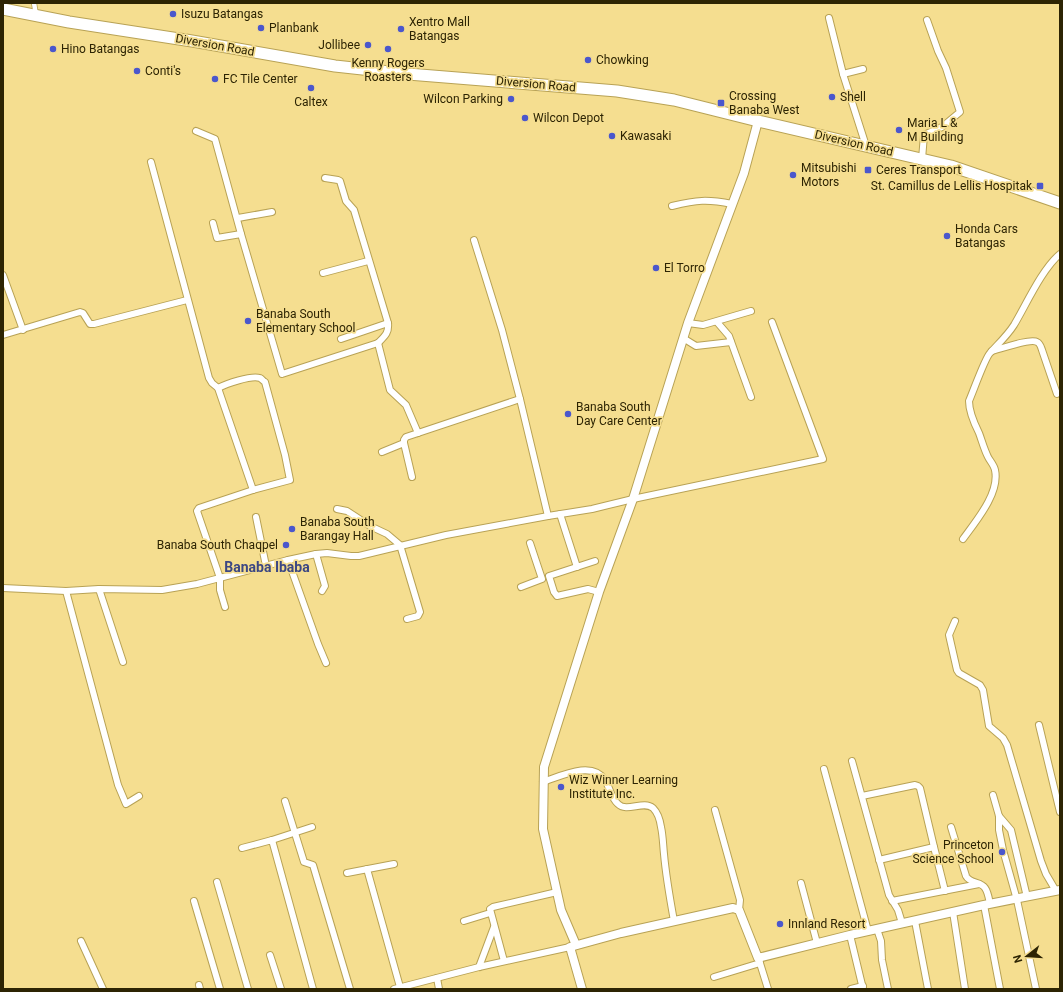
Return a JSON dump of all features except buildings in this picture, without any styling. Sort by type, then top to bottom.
[{"type":"highway","name":"Diversion Road","points":[[3,9],[70,22],[128,30],[357,69],[645,94],[704,106],[758,121],[951,166],[1060,203]]},
{"type":"street","points":[[34,3],[36,15]]},
{"type":"street","points":[[829,18],[843,74],[866,146]]},
{"type":"street","points":[[922,159],[924,135],[942,127],[960,112],[946,68],[927,20]]},
{"type":"street","points":[[843,74],[863,69]]},
{"type":"street","points":[[582,989],[573,946],[561,910],[543,829],[544,767],[599,592],[632,499],[688,323],[744,173],[758,121]]},
{"type":"street","points":[[196,131],[216,138],[241,234],[282,374],[378,343],[387,335],[389,331],[388,323],[354,210],[346,201],[340,181],[325,178]]},
{"type":"street","points":[[151,162],[209,378],[218,388],[253,490]]},
{"type":"street","points":[[672,206],[692,201],[712,200],[732,204]]},
{"type":"street","points":[[238,218],[272,212]]},
{"type":"street","points":[[212,223],[217,238],[241,234]]},
{"type":"street","points":[[474,240],[502,330],[548,516]]},
{"type":"street","points":[[963,539],[980,515],[993,491],[996,480],[995,469],[988,458],[970,408],[970,401],[973,391],[989,354],[1013,326],[1052,261],[1060,254]]},
{"type":"street","points":[[323,272],[368,260]]},
{"type":"street","points":[[3,275],[23,330]]},
{"type":"street","points":[[3,334],[23,330],[80,312],[83,313],[90,324],[94,324],[187,300]]},
{"type":"street","points":[[688,323],[703,325],[751,311]]},
{"type":"street","points":[[717,322],[727,332],[745,377],[751,397]]},
{"type":"street","points":[[3,588],[66,591],[99,589],[162,590],[197,584],[316,554],[327,553],[359,556],[400,545],[548,516],[592,510],[632,499],[823,459],[772,322]]},
{"type":"street","points":[[341,339],[388,323]]},
{"type":"street","points":[[683,338],[696,346],[731,342]]},
{"type":"street","points":[[992,351],[1034,341],[1039,343],[1057,394]]},
{"type":"street","points":[[378,343],[390,390],[406,405],[418,433]]},
{"type":"street","points":[[218,388],[238,380],[260,378],[265,382],[290,480],[253,490],[198,509],[197,512],[220,578],[220,590],[225,607]]},
{"type":"street","points":[[412,477],[404,444],[406,437],[520,399]]},
{"type":"street","points":[[382,452],[404,444]]},
{"type":"street","points":[[337,509],[347,511],[370,526],[387,534],[400,545],[420,612],[418,616],[406,619]]},
{"type":"street","points":[[560,514],[577,567]]},
{"type":"street","points":[[256,517],[266,566]]},
{"type":"street","points":[[530,543],[542,579]]},
{"type":"street","points":[[316,554],[326,586],[322,591]]},
{"type":"street","points":[[288,560],[326,663]]},
{"type":"street","points":[[521,587],[595,561]]},
{"type":"street","points":[[549,576],[554,592],[557,596],[588,589],[599,592]]},
{"type":"street","points":[[99,589],[123,662]]},
{"type":"street","points":[[66,591],[118,785],[126,804],[139,796]]},
{"type":"street","points":[[714,977],[759,960],[850,935],[915,920],[1058,891],[1046,874],[1041,860],[1007,744],[1003,738],[989,726],[983,690],[980,686],[959,673],[955,667],[949,635],[955,622]]},
{"type":"street","points":[[1039,725],[1060,812]]},
{"type":"street","points":[[852,761],[892,901],[898,910],[902,923]]},
{"type":"street","points":[[824,769],[868,931]]},
{"type":"street","points":[[543,782],[583,770],[594,771],[605,780],[613,798],[619,806],[624,808],[641,805],[651,806],[656,810],[662,829],[664,854],[674,921]]},
{"type":"street","points":[[862,796],[915,785],[918,786],[945,891]]},
{"type":"street","points":[[993,795],[999,816],[999,830],[1003,850],[1017,900],[1036,989]]},
{"type":"street","points":[[285,800],[304,862],[313,865],[350,989]]},
{"type":"street","points":[[715,810],[740,900],[739,910],[759,960],[768,989]]},
{"type":"street","points":[[999,816],[1011,830],[1027,897]]},
{"type":"street","points":[[242,848],[312,827]]},
{"type":"street","points":[[951,828],[966,876],[971,881],[981,884],[985,888],[1000,989]]},
{"type":"street","points":[[272,840],[313,989]]},
{"type":"street","points":[[880,860],[934,847]]},
{"type":"street","points":[[347,873],[394,864]]},
{"type":"street","points":[[367,869],[397,988],[504,961],[573,946],[621,932],[733,908],[739,910]]},
{"type":"street","points":[[217,882],[248,989]]},
{"type":"street","points":[[801,883],[818,943]]},
{"type":"street","points":[[892,901],[981,884]]},
{"type":"street","points":[[504,961],[490,909],[493,907],[557,892]]},
{"type":"street","points":[[194,901],[220,989]]},
{"type":"street","points":[[953,912],[965,989]]},
{"type":"street","points":[[464,921],[490,913]]},
{"type":"street","points":[[915,920],[928,989]]},
{"type":"street","points":[[479,967],[494,927]]},
{"type":"street","points":[[877,929],[881,941],[883,967],[888,989]]},
{"type":"street","points":[[850,935],[863,988],[851,989]]},
{"type":"street","points":[[81,941],[103,989]]},
{"type":"street","points":[[270,954],[281,989]]},
{"type":"street","points":[[437,978],[439,989]]},
{"type":"place","name":"Isuzu Batangas","points":[[173,14]]},
{"type":"place","name":"Planbank","points":[[261,28]]},
{"type":"place","name":"Xentro Mall Batangas","points":[[401,29]]},
{"type":"place","name":"Jollibee","points":[[368,45]]},
{"type":"place","name":"Hino Batangas","points":[[53,49]]},
{"type":"place","name":"Kenny Rogers Roasters","points":[[388,49]]},
{"type":"place","name":"Chowking","points":[[588,60]]},
{"type":"place","name":"Conti's","points":[[137,71]]},
{"type":"place","name":"FC Tile Center","points":[[215,79]]},
{"type":"place","name":"Caltex","points":[[311,88]]},
{"type":"place","name":"Shell","points":[[832,97]]},
{"type":"place","name":"Wilcon Parking","points":[[511,99]]},
{"type":"place","name":"Crossing Banaba West","points":[[721,103]]},
{"type":"place","name":"Wilcon Depot","points":[[525,118]]},
{"type":"place","name":"Maria L & M Building","points":[[899,130]]},
{"type":"place","name":"Kawasaki","points":[[612,136]]},
{"type":"place","name":"Ceres Transport","points":[[868,170]]},
{"type":"place","name":"Mitsubishi Motors","points":[[793,175]]},
{"type":"place","name":"St. Camillus de Lellis Hospitak","points":[[1040,186]]},
{"type":"place","name":"Honda Cars Batangas","points":[[947,236]]},
{"type":"place","name":"El Torro","points":[[656,268]]},
{"type":"place","name":"Banaba South Elementary School","points":[[248,321]]},
{"type":"place","name":"Banaba South Day Care Center","points":[[568,414]]},
{"type":"place","name":"Banaba South Barangay Hall","points":[[292,529]]},
{"type":"place","name":"Banaba South Chaqpel","points":[[286,545]]},
{"type":"place","name":"Wiz Winner Learning Institute Inc.","points":[[561,787]]},
{"type":"place","name":"Princeton Science School","points":[[1002,852]]},
{"type":"place","name":"Innland Resort","points":[[780,924]]},
{"type":"district","name":"Banaba Ibaba","points":[[267,567]]}]
